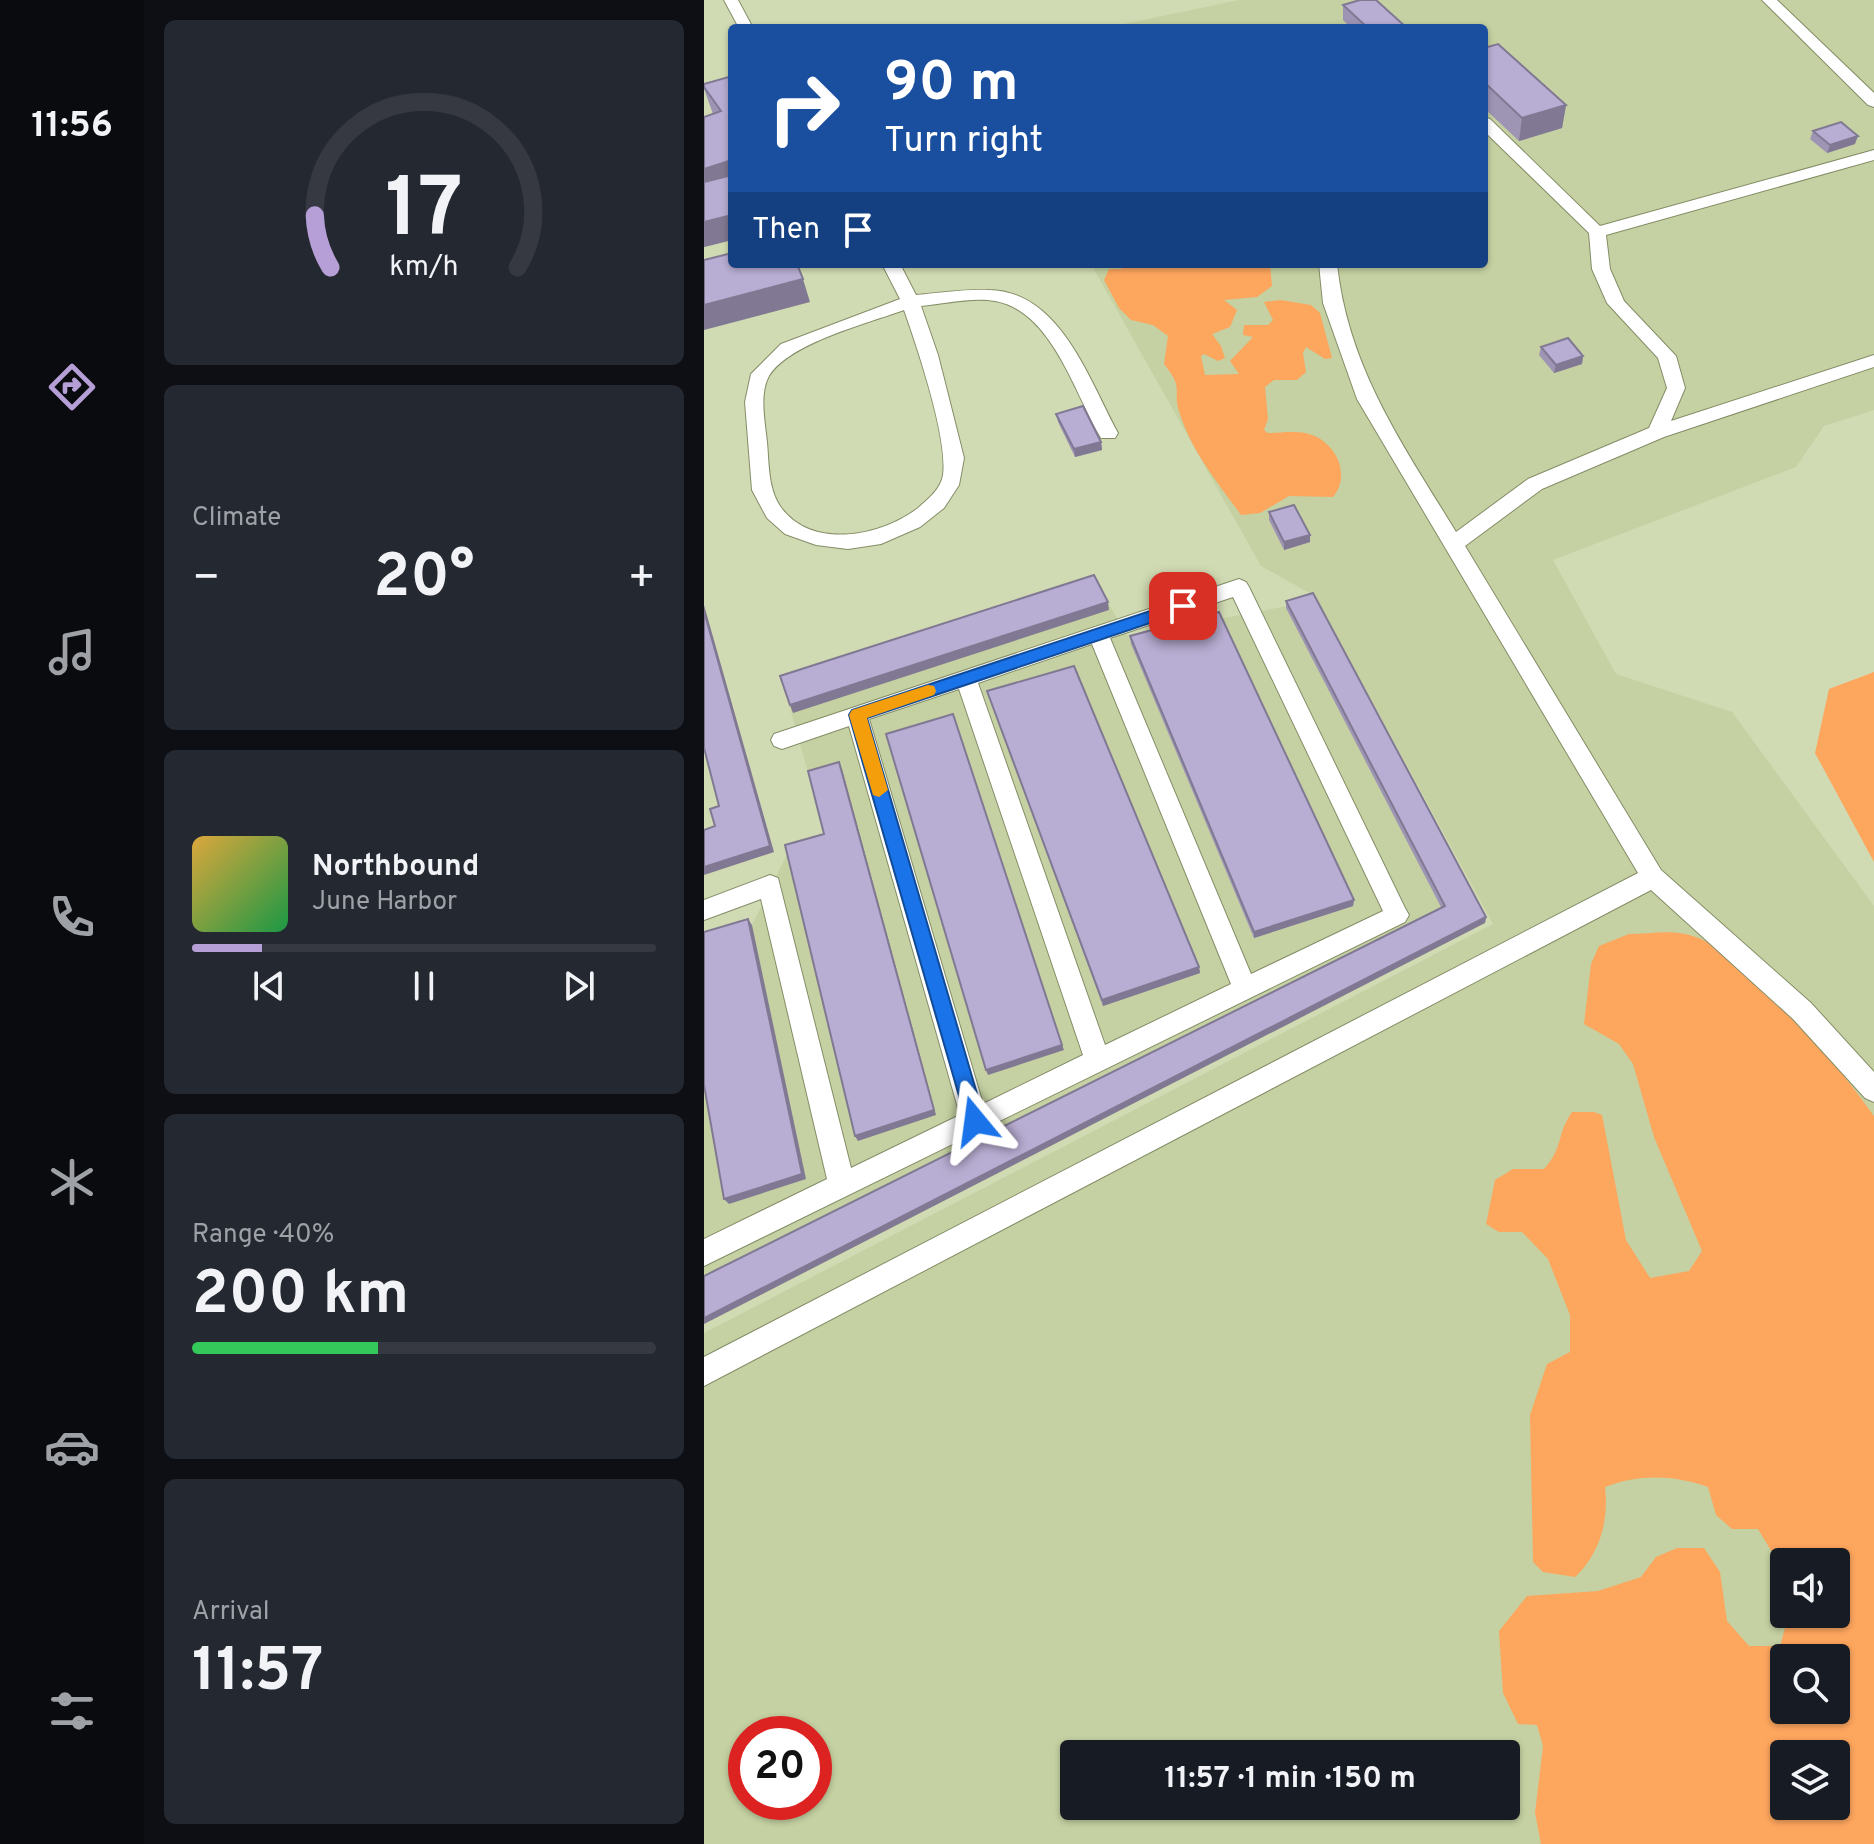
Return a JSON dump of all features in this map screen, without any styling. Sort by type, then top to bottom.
[{"type":"lane","points":[[731,0],[744,24]]},
{"type":"lane","points":[[1769,0],[1874,102]]},
{"type":"lane","points":[[1488,126],[1597,232],[1601,269],[1616,303],[1667,356],[1676,388],[1657,432]]},
{"type":"lane","points":[[1597,232],[1874,155]]},
{"type":"lane","points":[[893,268],[910,301],[929,355],[954,458],[952,480],[937,503],[913,522],[881,537],[848,542],[816,538],[792,529],[774,513],[762,490],[754,402],[760,374],[787,348],[910,301],[992,295],[1019,302],[1037,313],[1054,332],[1108,433]]},
{"type":"lane","points":[[1328,268],[1332,303],[1366,399],[1653,877],[1802,1011],[1874,1090]]},
{"type":"lane","points":[[1453,544],[1535,484],[1657,432],[1874,361]]},
{"type":"lane","points":[[704,1253],[1397,915],[1239,587],[782,740]]},
{"type":"lane","points":[[1098,634],[1245,989]]},
{"type":"lane","points":[[966,678],[1098,1061]]},
{"type":"lane","points":[[857,715],[975,1121]]},
{"type":"lane","points":[[704,1372],[1653,877]]},
{"type":"lane","points":[[704,910],[770,885],[842,1186]]},
{"type":"shaded area","points":[[1239,0],[1874,0],[1874,410],[1824,426],[1796,467],[1553,560],[1616,674],[1732,712],[1874,906],[1874,1844],[704,1844],[704,1333],[1493,924],[1315,596],[1261,566],[1093,268],[1488,268],[1488,24],[1124,24]]},
{"type":"shaded area","points":[[1270,268],[1272,286],[1257,297],[1224,300],[1237,310],[1230,327],[1212,334],[1225,358],[1218,361],[1204,354],[1201,356],[1205,375],[1239,374],[1230,361],[1253,337],[1243,335],[1244,325],[1268,325],[1273,320],[1264,302],[1281,300],[1311,305],[1320,313],[1332,358],[1325,359],[1306,347],[1303,353],[1306,372],[1297,380],[1274,380],[1265,387],[1268,419],[1264,430],[1268,433],[1307,433],[1321,439],[1334,453],[1341,471],[1341,480],[1333,497],[1289,496],[1260,513],[1241,515],[1206,467],[1185,428],[1175,380],[1164,364],[1168,336],[1153,325],[1131,320],[1119,308],[1104,280],[1109,269]]},
{"type":"shaded area","points":[[1096,583],[1132,643],[1220,619],[1313,601],[1485,923],[704,1324],[704,939],[752,925],[788,852],[827,840],[783,683]]},
{"type":"shaded area","points":[[1874,672],[1874,862],[1815,753],[1829,689]]},
{"type":"shaded area","points":[[1629,934],[1685,934],[1709,943],[1735,960],[1789,1011],[1874,1116],[1874,1844],[1541,1844],[1535,1813],[1543,1746],[1537,1725],[1518,1724],[1503,1693],[1499,1631],[1527,1596],[1598,1591],[1641,1577],[1656,1557],[1677,1548],[1704,1548],[1720,1572],[1727,1621],[1749,1646],[1770,1646],[1770,1724],[1850,1724],[1850,1644],[1781,1644],[1785,1628],[1850,1628],[1850,1548],[1770,1549],[1758,1529],[1732,1529],[1716,1515],[1708,1487],[1682,1480],[1644,1478],[1605,1487],[1606,1512],[1601,1536],[1591,1558],[1575,1577],[1543,1572],[1533,1562],[1530,1415],[1547,1364],[1570,1352],[1570,1315],[1548,1259],[1522,1232],[1499,1232],[1486,1224],[1495,1180],[1513,1169],[1544,1169],[1555,1154],[1572,1112],[1594,1112],[1602,1115],[1626,1240],[1650,1278],[1689,1271],[1702,1251],[1654,1137],[1633,1064],[1619,1044],[1584,1024],[1591,964],[1599,946]]},
{"type":"building","points":[[1376,0],[1403,24],[1364,24],[1343,5]]},
{"type":"building","points":[[1498,44],[1566,105],[1522,118],[1488,86],[1488,47]]},
{"type":"building","points":[[728,77],[728,161],[704,169],[704,117],[721,111],[704,84]]},
{"type":"building","points":[[1841,122],[1858,136],[1830,145],[1813,131]]},
{"type":"building","points":[[728,176],[728,216],[704,222],[704,182]]},
{"type":"building","points":[[728,254],[728,268],[799,268],[803,279],[704,305],[704,260]]},
{"type":"building","points":[[1568,338],[1583,356],[1556,365],[1541,347]]},
{"type":"building","points":[[1083,406],[1101,442],[1074,449],[1056,414]]},
{"type":"building","points":[[1294,505],[1310,535],[1284,542],[1269,512]]},
{"type":"building","points":[[1094,575],[1108,602],[790,705],[780,676]]},
{"type":"building","points":[[1313,593],[1486,917],[704,1318],[704,1276],[1445,906],[1286,601]]},
{"type":"building","points":[[704,611],[770,846],[704,867],[704,830],[715,826],[710,809],[719,806],[704,748]]},
{"type":"building","points":[[1219,612],[1354,900],[1254,932],[1130,636]]},
{"type":"building","points":[[1074,666],[1199,967],[1102,1000],[987,691]]},
{"type":"building","points":[[953,714],[1062,1045],[986,1070],[886,734]]},
{"type":"building","points":[[839,762],[934,1110],[855,1136],[785,845],[824,834],[808,771]]},
{"type":"building","points":[[748,919],[802,1174],[724,1199],[704,1085],[704,932]]},
{"type":"slow traffic","points":[[879,790],[857,715],[928,691]]},
{"type":"route","points":[[975,1121],[857,715],[1183,606]]}]
